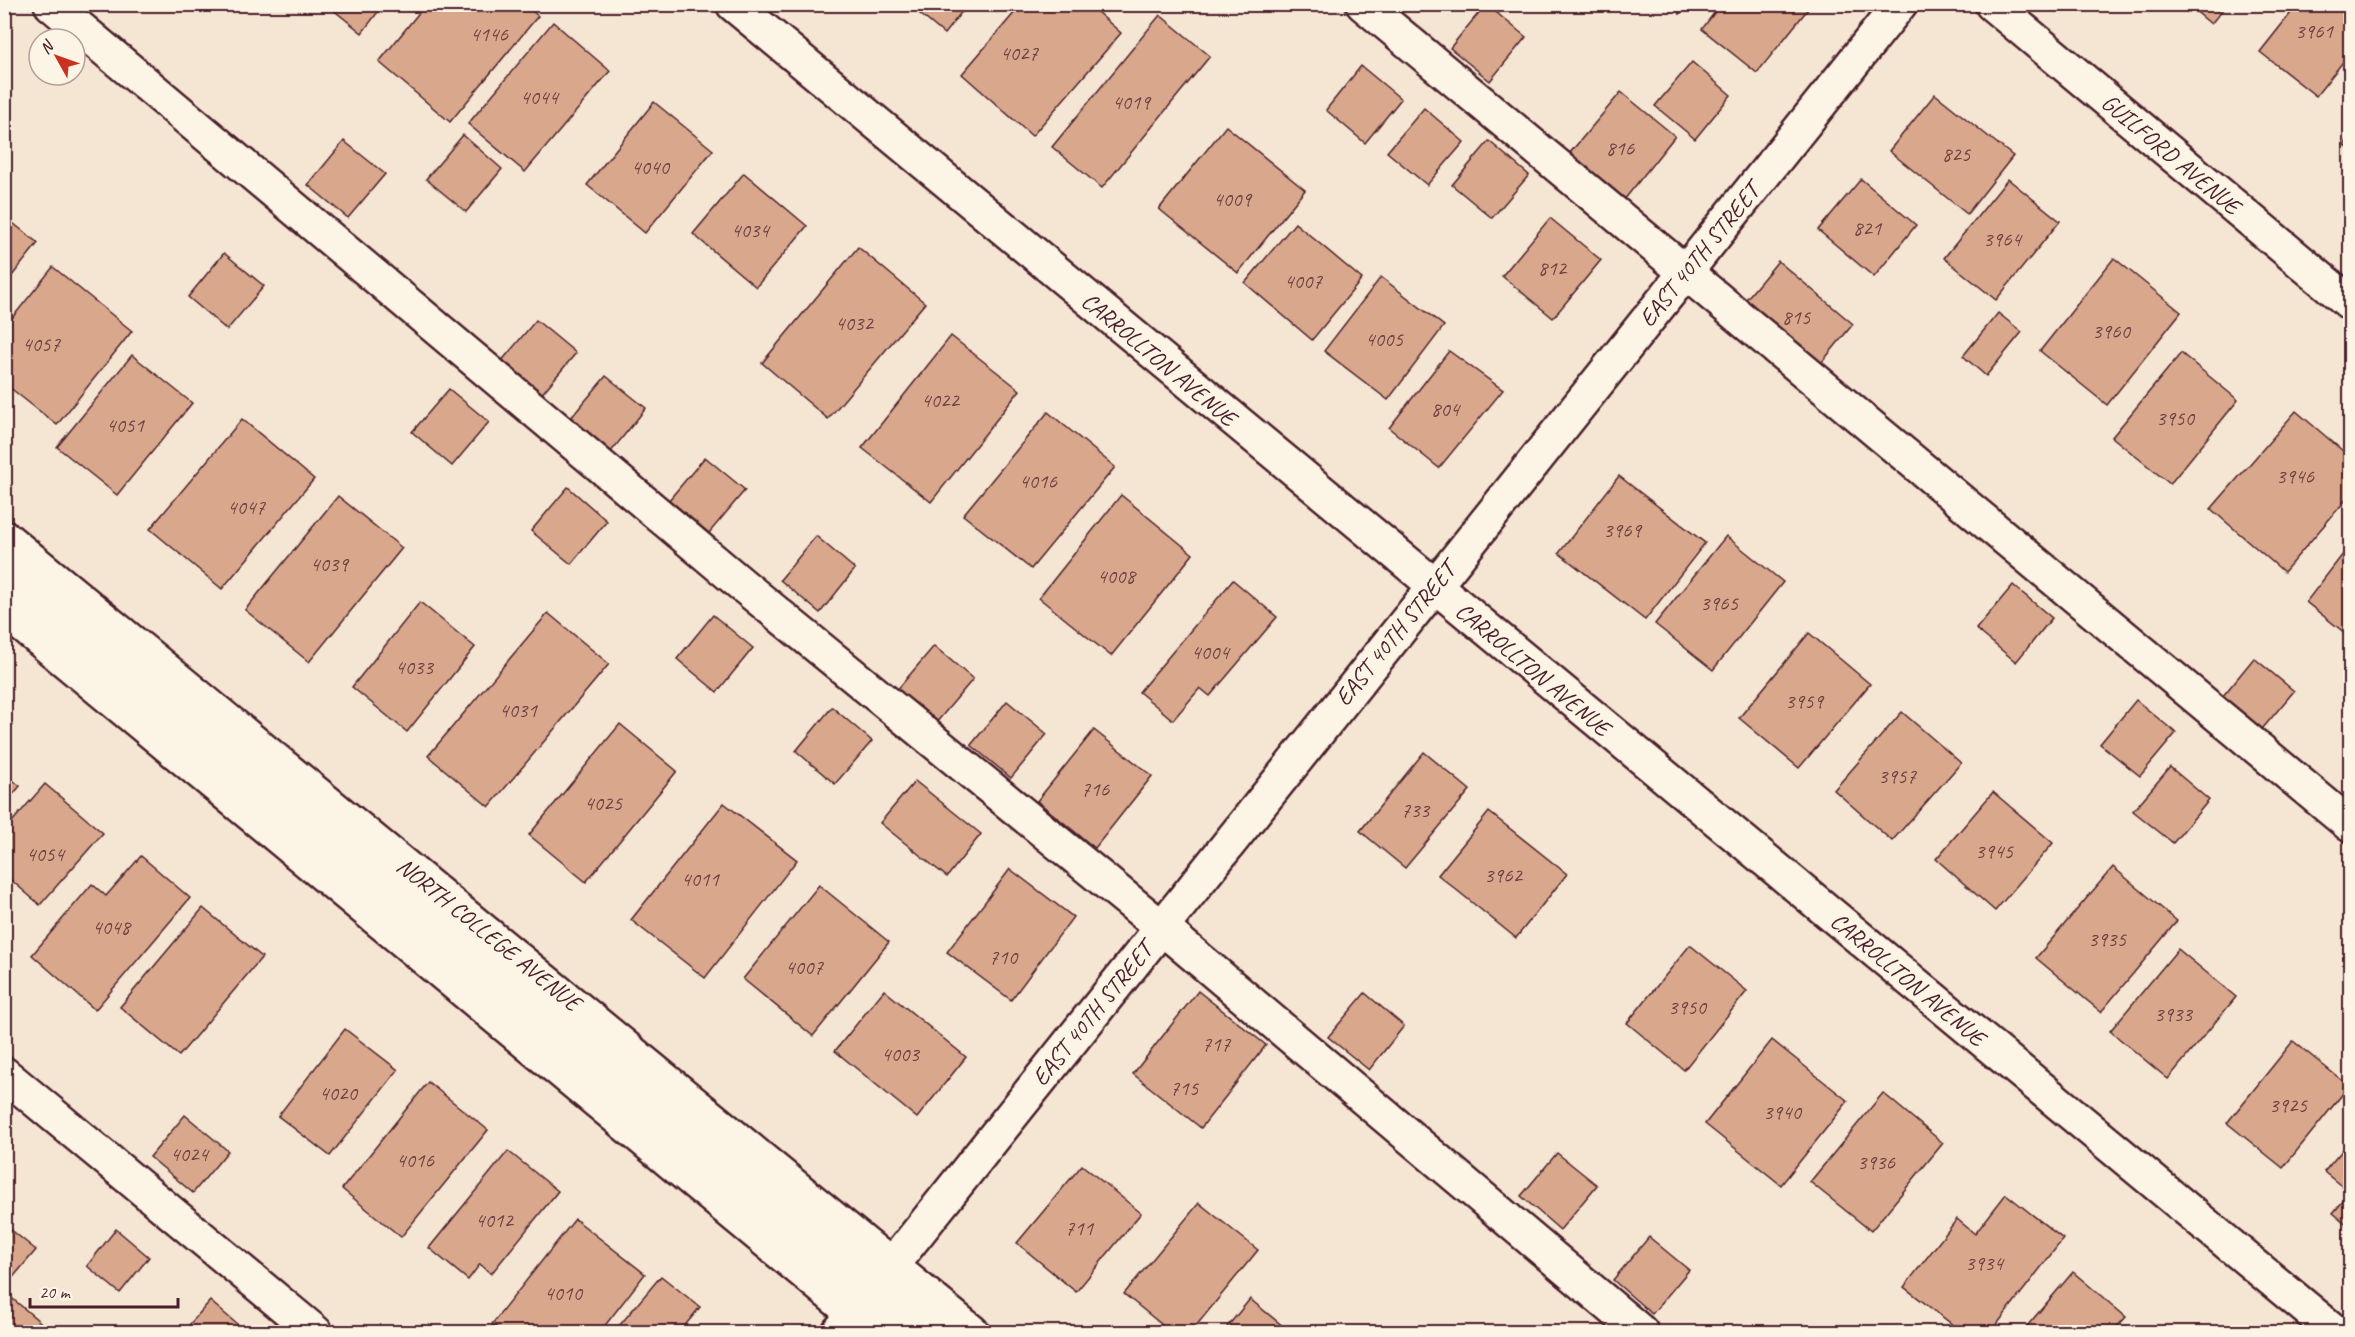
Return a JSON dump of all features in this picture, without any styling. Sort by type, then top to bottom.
[{"type":"street","points":[[51,4],[746,588],[1161,927],[1641,1332]]},
{"type":"street","name":"CARROLLTON AVENUE","points":[[733,4],[2335,1332]]},
{"type":"street","points":[[1363,4],[2350,825]]},
{"type":"street","name":"EAST 40TH STREET","points":[[892,1264],[1900,4]]},
{"type":"street","name":"GUILFORD AVENUE","points":[[1992,4],[2350,303]]},
{"type":"street","name":"NORTH COLLEGE AVENUE","points":[[4,537],[972,1332]]},
{"type":"street","name":"NORTH COLLEGE AVENUE","points":[[4,573],[925,1332]]},
{"type":"street","points":[[4,610],[856,1326]]},
{"type":"street","points":[[4,1074],[315,1332]]},
{"type":"building","points":[[326,4],[384,4],[362,33]]},
{"type":"building","points":[[426,4],[524,4],[538,16],[450,122],[379,62]]},
{"type":"building","points":[[908,4],[968,4],[944,34]]},
{"type":"building","points":[[1022,4],[1088,4],[1121,33],[1032,136],[962,74]]},
{"type":"building","points":[[1486,4],[1526,37],[1490,81],[1450,48]]},
{"type":"building","points":[[1669,4],[1687,4],[1680,14]]},
{"type":"building","points":[[1721,4],[1812,4],[1757,73],[1702,29]]},
{"type":"building","points":[[2187,4],[2227,4],[2211,24]]},
{"type":"building","points":[[2298,4],[2344,4],[2350,10],[2350,53],[2316,96],[2260,52]]},
{"type":"building","points":[[1160,15],[1210,56],[1102,188],[1052,147]]},
{"type":"building","points":[[553,22],[610,71],[525,172],[468,124]]},
{"type":"building","points":[[1692,62],[1731,95],[1695,139],[1655,106]]},
{"type":"building","points":[[1361,66],[1401,99],[1365,143],[1326,110]]},
{"type":"building","points":[[1621,92],[1675,136],[1620,205],[1564,160]]},
{"type":"building","points":[[1935,94],[2013,156],[1967,214],[1889,151]]},
{"type":"building","points":[[654,102],[713,150],[645,233],[587,185]]},
{"type":"building","points":[[1424,108],[1464,142],[1427,185],[1387,152]]},
{"type":"building","points":[[1226,126],[1305,190],[1238,273],[1159,209]]},
{"type":"building","points":[[463,135],[502,169],[466,212],[426,179]]},
{"type":"building","points":[[2350,137],[2350,150],[2344,145]]},
{"type":"building","points":[[344,141],[385,174],[348,218],[308,185]]},
{"type":"building","points":[[1489,141],[1529,175],[1492,218],[1452,185]]},
{"type":"building","points":[[744,173],[807,226],[756,287],[693,234]]},
{"type":"building","points":[[1861,179],[1916,225],[1874,277],[1818,230]]},
{"type":"building","points":[[2008,179],[2060,221],[1996,300],[1944,258]]},
{"type":"building","points":[[4,216],[38,243],[4,286]]},
{"type":"building","points":[[1550,218],[1601,260],[1553,318],[1502,276]]},
{"type":"building","points":[[1295,223],[1362,279],[1312,340],[1245,283]]},
{"type":"building","points":[[858,247],[925,303],[828,419],[762,363]]},
{"type":"building","points":[[224,253],[264,286],[227,330],[188,297]]},
{"type":"building","points":[[2114,258],[2181,312],[2107,405],[2040,351]]},
{"type":"building","points":[[1778,261],[1853,324],[1814,372],[1738,309]]},
{"type":"building","points":[[53,267],[132,331],[57,425],[4,383],[4,328]]},
{"type":"building","points":[[1381,277],[1444,326],[1388,400],[1324,351]]},
{"type":"building","points":[[1998,313],[2022,332],[1986,376],[1963,356]]},
{"type":"building","points":[[536,320],[576,353],[540,396],[500,363]]},
{"type":"building","points":[[951,336],[1020,390],[931,502],[862,448]]},
{"type":"building","points":[[1449,351],[1503,390],[1439,468],[1389,428]]},
{"type":"building","points":[[2181,353],[2238,400],[2170,484],[2112,437]]},
{"type":"building","points":[[132,355],[192,403],[117,495],[57,447]]},
{"type":"building","points":[[606,376],[646,408],[610,453],[570,419]]},
{"type":"building","points":[[449,389],[489,422],[452,466],[412,432]]},
{"type":"building","points":[[2296,411],[2350,457],[2350,495],[2284,572],[2211,509]]},
{"type":"building","points":[[1048,412],[1115,467],[1031,569],[963,515]]},
{"type":"building","points":[[242,419],[314,479],[222,589],[150,529]]},
{"type":"building","points":[[705,457],[745,490],[709,533],[669,500]]},
{"type":"building","points":[[1619,476],[1705,543],[1645,620],[1559,553]]},
{"type":"building","points":[[568,487],[607,521],[571,564],[531,531]]},
{"type":"building","points":[[1121,495],[1193,554],[1111,656],[1039,598]]},
{"type":"building","points":[[338,496],[402,548],[309,662],[245,610]]},
{"type":"building","points":[[816,536],[855,569],[820,613],[780,580]]},
{"type":"building","points":[[1726,536],[1783,582],[1713,670],[1655,624]]},
{"type":"building","points":[[2350,545],[2350,637],[2306,602]]},
{"type":"building","points":[[1233,580],[1277,617],[1210,696],[1200,688],[1173,720],[1139,692]]},
{"type":"building","points":[[2013,585],[2052,618],[2016,662],[1976,629]]},
{"type":"building","points":[[420,602],[475,647],[407,732],[352,687]]},
{"type":"building","points":[[548,613],[609,664],[489,807],[428,756]]},
{"type":"building","points":[[713,615],[753,648],[717,692],[677,659]]},
{"type":"building","points":[[1809,633],[1870,684],[1799,768],[1739,718]]},
{"type":"building","points":[[934,646],[973,679],[936,723],[897,690]]},
{"type":"building","points":[[2254,658],[2294,691],[2258,734],[2218,702]]},
{"type":"building","points":[[2136,700],[2176,733],[2140,776],[2100,744]]},
{"type":"building","points":[[1007,701],[1047,734],[1011,778],[971,745]]},
{"type":"building","points":[[832,707],[872,741],[835,784],[796,751]]},
{"type":"building","points":[[1902,712],[1961,763],[1892,841],[1834,790]]},
{"type":"building","points":[[620,724],[677,771],[586,882],[529,835]]},
{"type":"building","points":[[1094,730],[1152,776],[1095,848],[1037,801]]},
{"type":"building","points":[[1424,752],[1470,790],[1405,868],[1360,831]]},
{"type":"building","points":[[2170,767],[2209,800],[2173,843],[2133,811]]},
{"type":"building","points":[[4,773],[20,786],[4,805]]},
{"type":"building","points":[[915,781],[981,834],[947,877],[880,823]]},
{"type":"building","points":[[45,784],[103,833],[40,905],[4,874],[4,831]]},
{"type":"building","points":[[1993,792],[2053,843],[1995,911],[1936,859]]},
{"type":"building","points":[[724,803],[797,860],[705,978],[631,920]]},
{"type":"building","points":[[1489,812],[1567,874],[1516,938],[1438,875]]},
{"type":"building","points":[[141,856],[190,898],[95,1010],[32,955],[92,884],[106,896]]},
{"type":"building","points":[[2113,867],[2177,921],[2101,1012],[2036,958]]},
{"type":"building","points":[[1010,869],[1073,917],[1011,1000],[947,952]]},
{"type":"building","points":[[819,885],[889,942],[813,1036],[743,979]]},
{"type":"building","points":[[203,908],[262,957],[179,1056],[120,1007]]},
{"type":"building","points":[[1690,945],[1747,991],[1684,1070],[1627,1023]]},
{"type":"building","points":[[2178,949],[2236,997],[2168,1079],[2110,1031]]},
{"type":"building","points":[[884,990],[966,1057],[917,1118],[835,1051]]},
{"type":"building","points":[[1198,991],[1266,1045],[1201,1128],[1133,1074]]},
{"type":"building","points":[[1365,993],[1404,1026],[1369,1070],[1328,1037]]},
{"type":"building","points":[[345,1029],[398,1070],[330,1156],[278,1116]]},
{"type":"building","points":[[1772,1040],[1848,1101],[1781,1185],[1705,1124]]},
{"type":"building","points":[[2293,1041],[2349,1086],[2283,1168],[2227,1123]]},
{"type":"building","points":[[428,1082],[488,1130],[401,1237],[342,1189]]},
{"type":"building","points":[[1883,1093],[1943,1143],[1871,1231],[1810,1182]]},
{"type":"building","points":[[185,1115],[228,1151],[193,1193],[150,1157]]},
{"type":"building","points":[[2350,1141],[2350,1193],[2324,1172]]},
{"type":"building","points":[[508,1151],[558,1191],[491,1274],[480,1264],[468,1280],[429,1248]]},
{"type":"building","points":[[1557,1153],[1597,1185],[1560,1230],[1521,1196]]},
{"type":"building","points":[[1082,1165],[1141,1213],[1076,1292],[1017,1243]]},
{"type":"building","points":[[2350,1193],[2350,1227],[2333,1213]]},
{"type":"building","points":[[2006,1194],[2063,1239],[1991,1332],[1962,1332],[1904,1287],[1957,1219],[1975,1234]]},
{"type":"building","points":[[1199,1203],[1258,1250],[1191,1332],[1171,1332],[1124,1294]]},
{"type":"building","points":[[575,1219],[645,1274],[600,1332],[504,1332],[492,1324]]},
{"type":"building","points":[[4,1224],[36,1250],[4,1288]]},
{"type":"building","points":[[116,1229],[149,1257],[120,1293],[87,1266]]},
{"type":"building","points":[[1649,1237],[1689,1270],[1652,1314],[1613,1280]]},
{"type":"building","points":[[2073,1272],[2126,1317],[2112,1332],[2022,1332]]},
{"type":"building","points":[[661,1276],[700,1307],[682,1329],[686,1332],[614,1332]]},
{"type":"building","points":[[7,1294],[52,1332],[4,1332],[4,1297]]},
{"type":"building","points":[[1250,1299],[1290,1332],[1223,1332]]},
{"type":"building","points":[[210,1301],[238,1325],[232,1332],[183,1332]]}]
